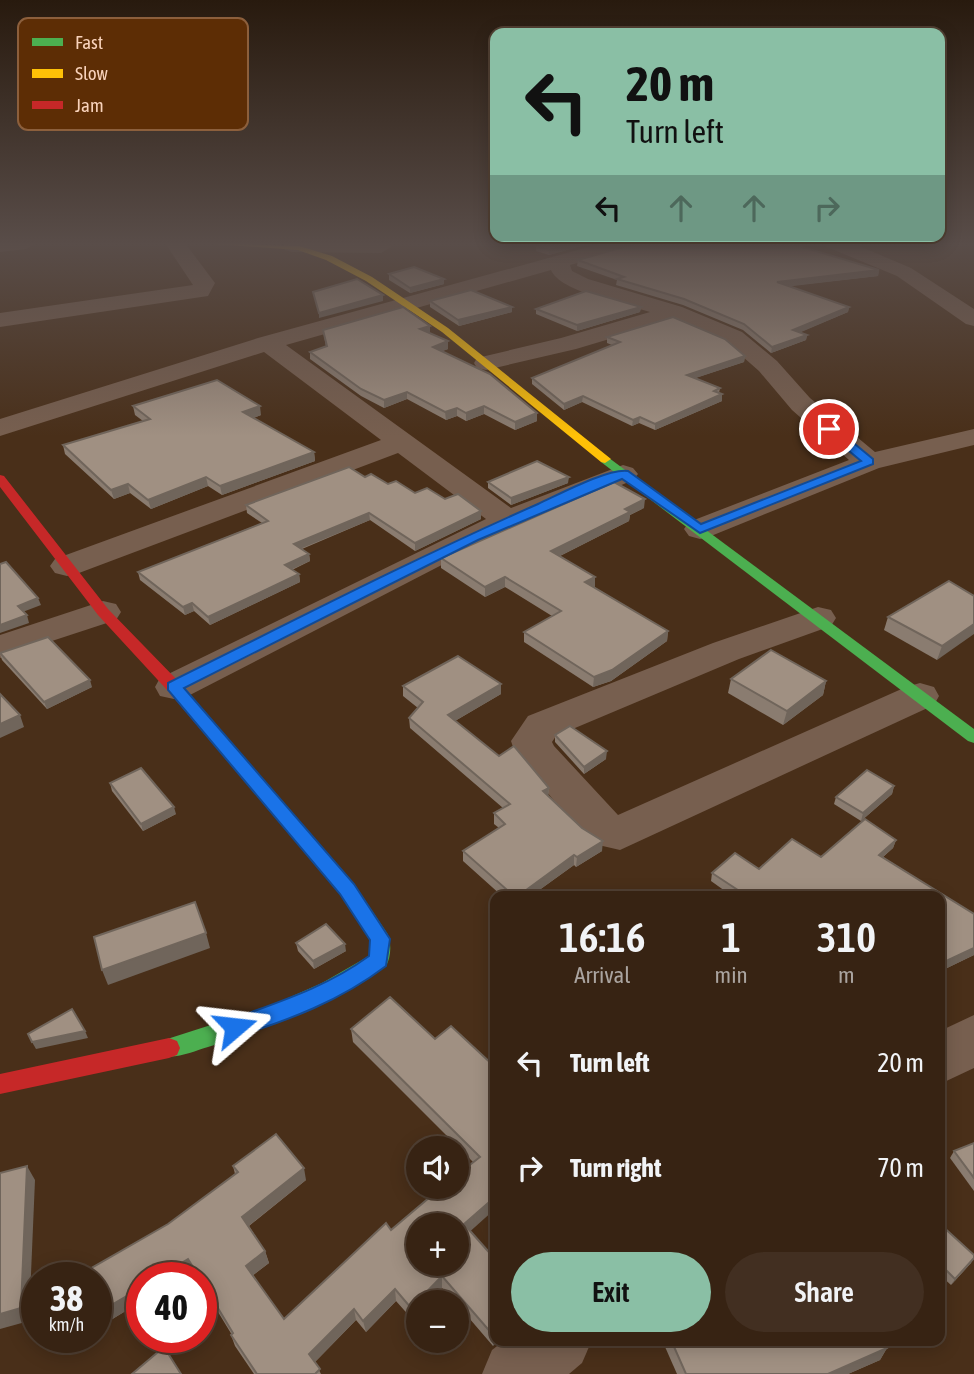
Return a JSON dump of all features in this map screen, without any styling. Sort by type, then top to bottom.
[{"type":"street","points":[[0,320],[89,307]]},
{"type":"street","points":[[0,428],[267,343],[391,307]]},
{"type":"street","points":[[411,307],[486,363],[623,474],[700,529],[974,737]]},
{"type":"street","points":[[659,307],[734,337],[768,366],[802,404],[869,462]]},
{"type":"street","points":[[957,307],[974,318]]},
{"type":"street","points":[[486,363],[566,344],[674,312]]},
{"type":"street","points":[[267,343],[509,521]]},
{"type":"street","points":[[700,529],[869,462],[974,437]]},
{"type":"street","points":[[67,566],[402,442]]},
{"type":"street","points":[[174,687],[338,603],[509,521],[623,474]]},
{"type":"street","points":[[0,479],[103,612],[174,687],[347,889],[380,939],[379,960],[348,983],[283,1013],[187,1042],[0,1084]]},
{"type":"street","points":[[0,647],[103,612]]},
{"type":"street","points":[[818,618],[726,651],[555,721],[536,730],[531,741],[537,753],[599,824],[610,832],[620,834],[818,740],[920,696]]},
{"type":"street","points":[[945,1057],[974,1039]]},
{"type":"street","points":[[516,1374],[551,1346]]},
{"type":"building","points":[[317,307],[340,307],[319,313]]},
{"type":"building","points":[[403,307],[430,326],[420,329],[448,341],[433,347],[490,374],[537,413],[515,422],[484,406],[466,413],[457,408],[445,412],[407,392],[384,400],[361,389],[310,352],[327,346],[323,330]]},
{"type":"building","points":[[439,307],[512,307],[458,320]]},
{"type":"building","points":[[541,307],[641,307],[577,325],[536,309]]},
{"type":"building","points":[[703,307],[849,307],[793,330],[807,335],[772,347],[744,324]]},
{"type":"building","points":[[673,317],[725,339],[745,356],[687,375],[720,388],[714,391],[722,394],[655,424],[640,417],[633,420],[583,396],[564,404],[532,378],[620,342],[607,337]]},
{"type":"building","points":[[217,380],[260,406],[243,412],[314,452],[220,486],[206,477],[148,500],[128,484],[111,490],[63,445],[150,419],[133,406]]},
{"type":"building","points":[[537,461],[569,477],[511,498],[488,482]]},
{"type":"building","points":[[349,467],[365,477],[371,474],[388,484],[396,481],[415,493],[427,488],[445,499],[458,494],[481,511],[415,543],[369,513],[294,544],[309,554],[285,565],[299,574],[208,617],[192,603],[183,607],[138,572],[268,521],[246,505]]},
{"type":"building","points":[[614,482],[645,499],[625,509],[630,512],[551,551],[595,577],[585,582],[668,631],[612,670],[594,677],[524,632],[561,611],[505,577],[485,587],[441,558]]},
{"type":"building","points":[[6,562],[38,598],[18,606],[27,615],[0,625],[0,564]]},
{"type":"building","points":[[949,581],[974,596],[974,624],[942,646],[888,617]]},
{"type":"building","points":[[48,637],[90,680],[44,702],[0,653]]},
{"type":"building","points":[[771,650],[826,681],[787,711],[731,679]]},
{"type":"building","points":[[458,656],[501,684],[448,715],[499,756],[514,746],[549,788],[543,791],[582,828],[603,841],[577,857],[574,855],[525,891],[508,891],[463,851],[505,824],[494,813],[510,804],[409,718],[423,702],[403,686]]},
{"type":"building","points":[[0,694],[20,715],[0,724]]},
{"type":"building","points":[[570,726],[607,751],[584,767],[555,735]]},
{"type":"building","points":[[141,768],[174,807],[141,824],[110,783]]},
{"type":"building","points":[[867,770],[894,786],[863,813],[836,797]]},
{"type":"building","points":[[865,819],[896,840],[879,855],[937,891],[739,891],[712,873],[735,853],[759,869],[792,839],[821,857]]},
{"type":"building","points":[[945,896],[974,914],[974,948],[945,964]]},
{"type":"building","points":[[195,902],[206,933],[102,970],[94,937]]},
{"type":"building","points":[[326,924],[345,944],[313,961],[296,943]]},
{"type":"building","points":[[390,997],[435,1039],[451,1026],[490,1062],[490,1201],[469,1220],[469,1213],[411,1213],[428,1199],[469,1199],[469,1166],[480,1157],[469,1146],[469,1136],[459,1136],[351,1029]]},
{"type":"building","points":[[72,1009],[85,1031],[32,1042],[28,1034]]},
{"type":"building","points":[[276,1134],[304,1168],[242,1217],[265,1251],[246,1266],[284,1319],[386,1223],[391,1230],[406,1217],[406,1276],[442,1276],[428,1290],[406,1290],[406,1302],[395,1289],[363,1321],[354,1309],[309,1354],[320,1369],[315,1374],[257,1374],[231,1335],[233,1333],[217,1306],[217,1262],[190,1262],[188,1259],[183,1262],[126,1262],[126,1296],[112,1305],[112,1262],[102,1262],[168,1224],[238,1172],[233,1166]]},
{"type":"building","points":[[974,1143],[974,1178],[954,1151]]},
{"type":"building","points":[[27,1166],[21,1308],[0,1314],[0,1173]]},
{"type":"building","points":[[945,1229],[974,1255],[955,1279],[945,1269]]},
{"type":"building","points":[[469,1230],[490,1253],[490,1332],[469,1307],[469,1290],[454,1290],[442,1276],[469,1276]]},
{"type":"building","points":[[674,1346],[887,1348],[828,1374],[686,1374]]},
{"type":"building","points":[[157,1353],[168,1353],[181,1374],[132,1374]]},
{"type":"traffic: fast","points":[[605,459],[974,737]]},
{"type":"traffic: fast","points":[[169,1048],[278,1013],[329,989],[379,960],[380,939],[347,889],[304,839]]},
{"type":"traffic: slow","points":[[411,307],[445,330],[605,459]]},
{"type":"traffic: jam","points":[[0,479],[103,612],[174,687],[304,839]]},
{"type":"traffic: jam","points":[[0,1084],[169,1048]]},
{"type":"route","points":[[235,1027],[283,1013],[348,983],[379,960],[380,939],[347,889],[248,777],[174,687],[474,537],[575,492],[623,474],[700,529],[780,495],[869,462],[829,429]]}]
